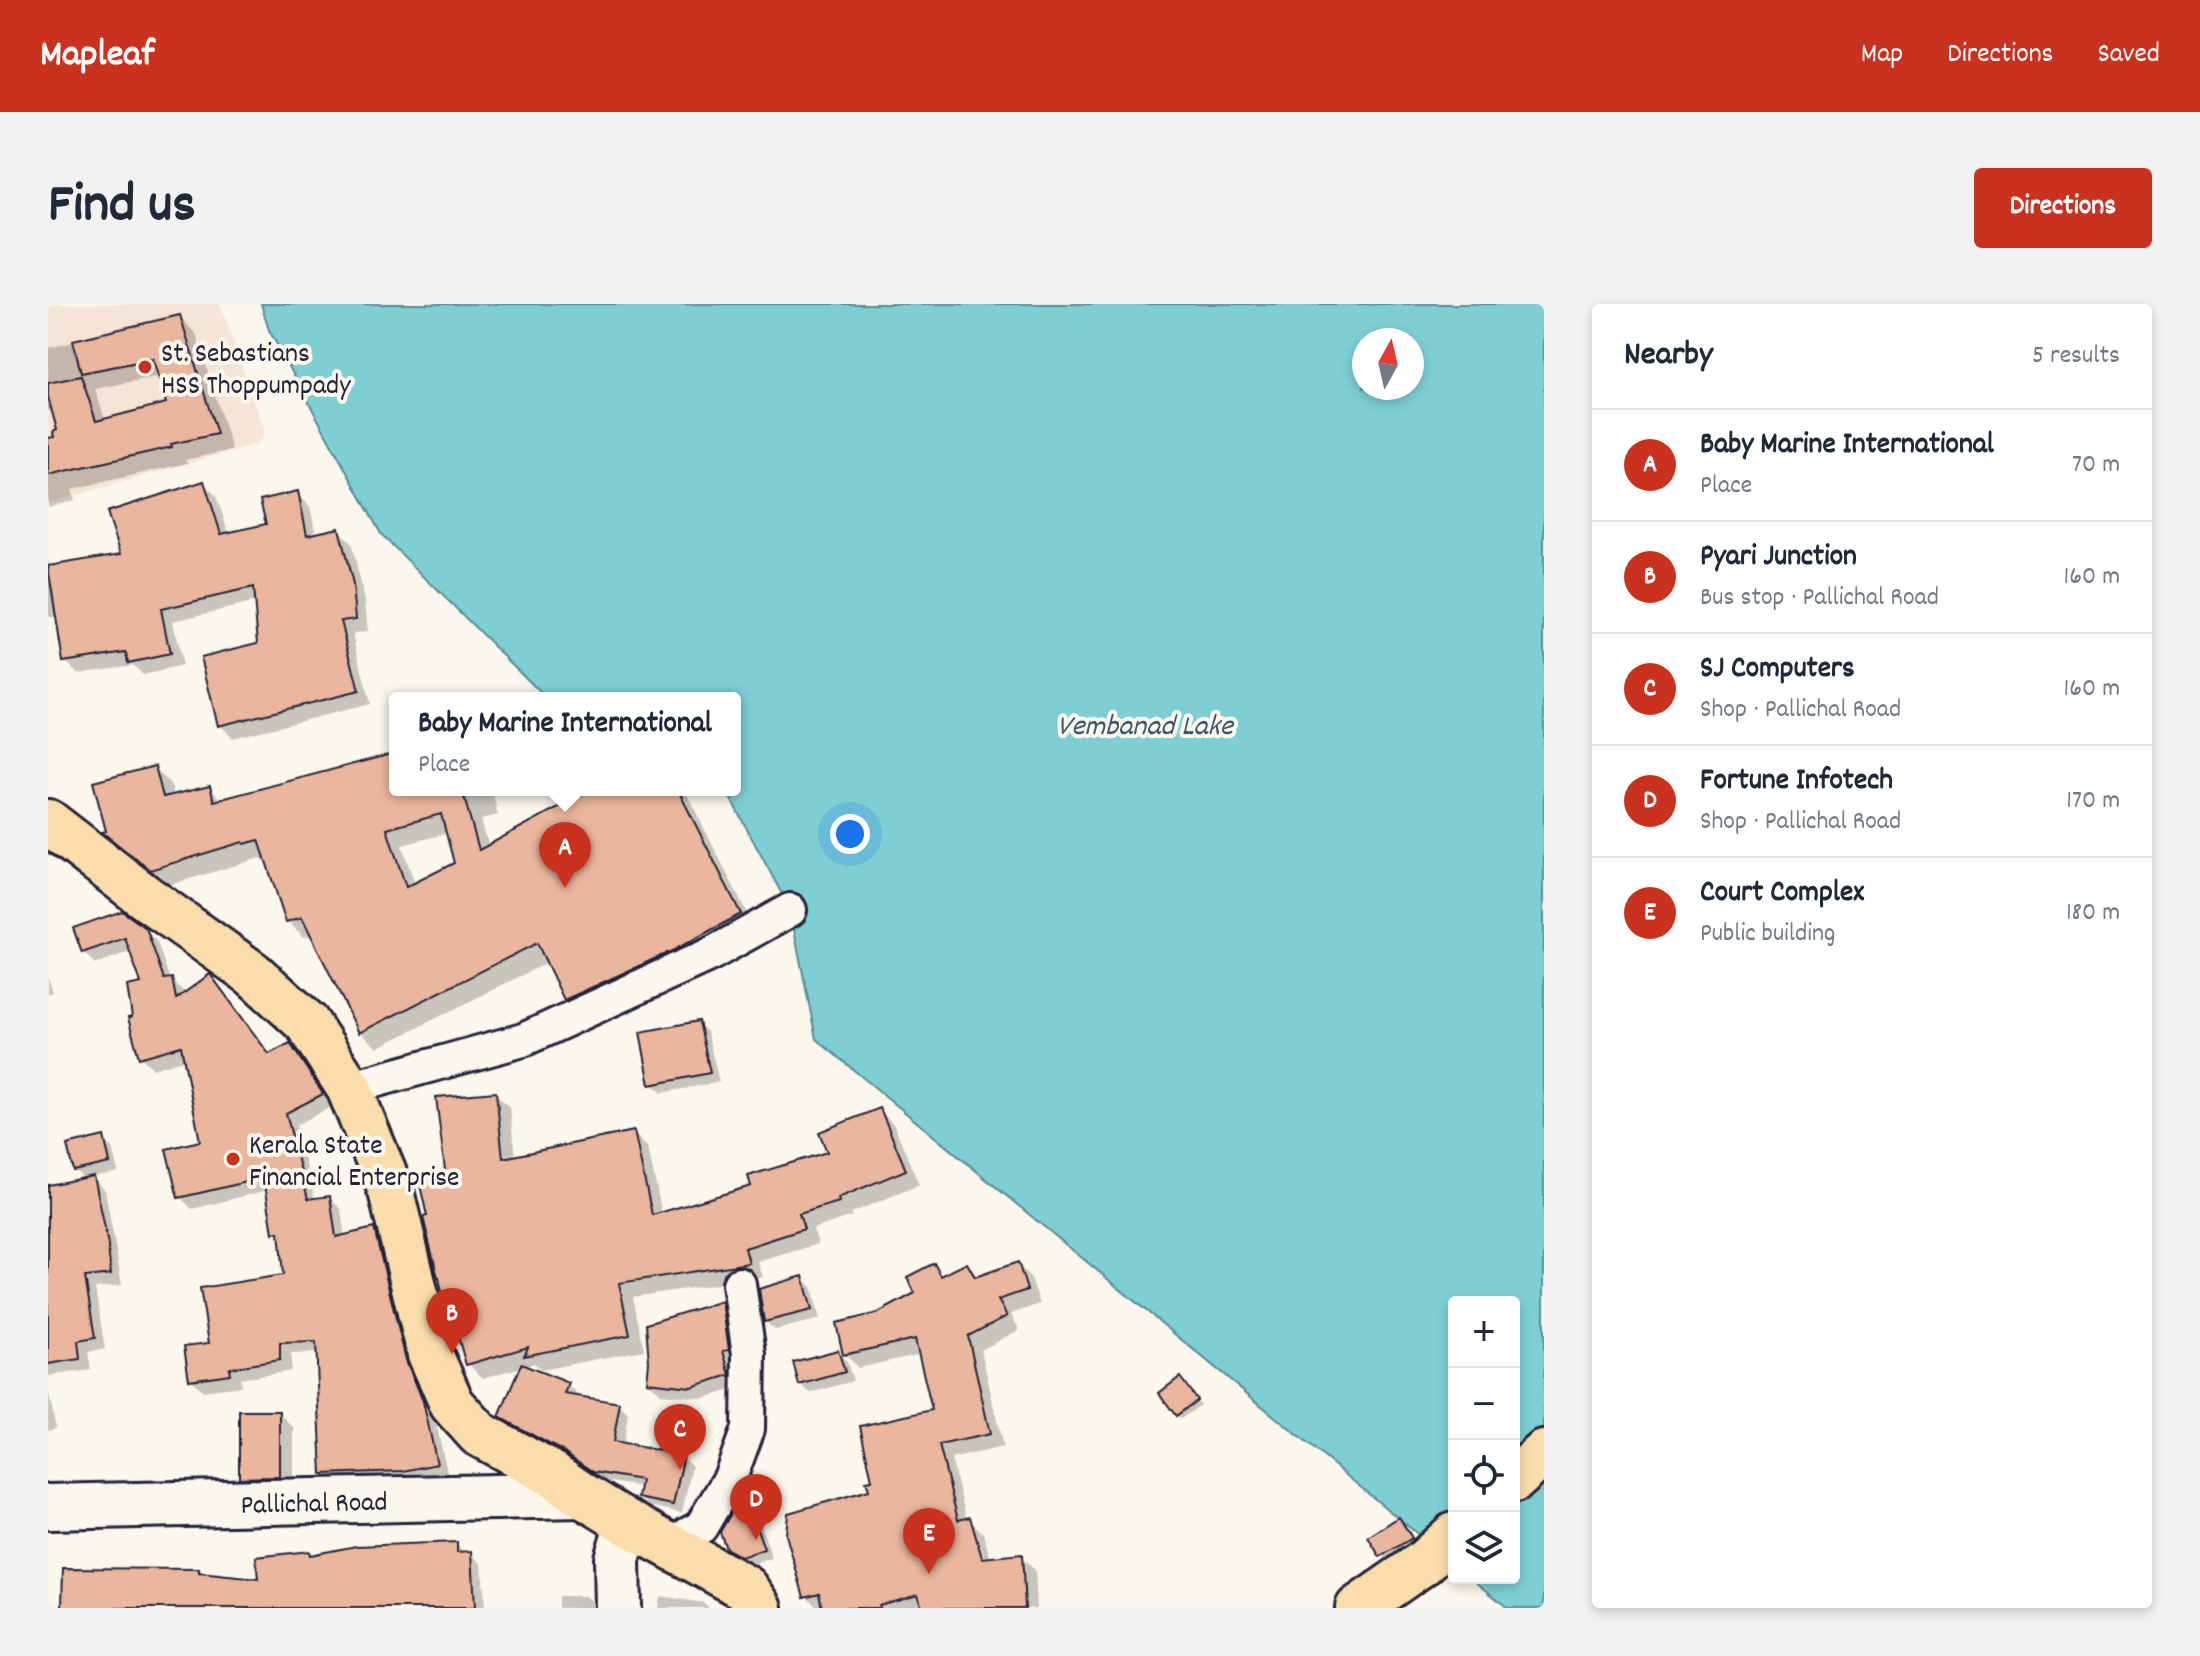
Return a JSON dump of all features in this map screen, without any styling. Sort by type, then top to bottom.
[{"type":"main road","points":[[48,822],[145,897],[253,974],[307,1023],[349,1088],[391,1191],[430,1354],[452,1404],[479,1434],[552,1474],[628,1523],[746,1588],[760,1608]]},
{"type":"main road","points":[[1520,1475],[1544,1453]]},
{"type":"main road","name":"Pallichal Road","points":[[48,1507],[582,1495]]},
{"type":"main road","points":[[618,1608],[617,1559],[628,1523]]},
{"type":"main road","points":[[1358,1608],[1423,1563],[1448,1540]]},
{"type":"street","points":[[349,1088],[523,1040],[711,954],[790,910]]},
{"type":"street","points":[[675,1548],[688,1534],[701,1527],[730,1478],[748,1429],[749,1354],[739,1284]]},
{"type":"shaded area","name":"St. Sebastians HSS Thoppumpady","points":[[48,304],[220,304],[264,429],[263,436],[257,444],[48,503]]},
{"type":"water","name":"Vembanad Lake","points":[[261,304],[1544,304],[1544,1608],[1508,1608],[1478,1584],[1520,1584],[1520,1296],[1448,1296],[1448,1559],[816,1039],[790,909],[729,796],[741,796],[741,692],[540,692],[381,534],[269,330]]},
{"type":"building","points":[[180,315],[217,434],[48,475],[48,438],[54,437],[53,432],[57,430],[48,397],[48,383],[81,376],[96,421],[166,403],[153,359],[81,373],[73,340]]},
{"type":"building","points":[[204,481],[221,534],[266,524],[260,500],[298,491],[307,535],[339,528],[353,585],[356,619],[341,621],[359,691],[218,726],[201,657],[258,643],[253,588],[161,609],[170,654],[128,663],[126,652],[63,662],[48,566],[121,554],[107,512]]},
{"type":"building","points":[[389,755],[389,796],[464,796],[479,850],[579,796],[681,796],[741,914],[674,950],[564,1000],[537,943],[359,1033],[302,917],[286,922],[259,840],[150,870],[102,832],[106,831],[93,782],[155,766],[163,797],[210,786],[214,801]],"holes":[[[441,814],[454,863],[406,887],[387,829]]]},
{"type":"building","points":[[122,911],[146,928],[164,979],[172,978],[176,999],[210,974],[269,1054],[290,1043],[323,1094],[286,1113],[308,1199],[330,1196],[336,1237],[374,1228],[406,1360],[423,1401],[437,1464],[403,1471],[322,1474],[316,1342],[280,1343],[280,1360],[229,1368],[230,1374],[189,1380],[184,1346],[209,1343],[200,1288],[283,1275],[279,1232],[273,1233],[264,1178],[178,1198],[166,1149],[200,1141],[181,1046],[139,1058],[128,1018],[132,1017],[127,986],[141,983],[125,938],[82,953],[73,928]]},
{"type":"building","points":[[699,1021],[710,1073],[650,1085],[640,1032]]},
{"type":"building","points":[[496,1092],[503,1158],[634,1131],[652,1215],[751,1186],[748,1176],[827,1152],[819,1132],[880,1108],[906,1170],[838,1198],[839,1202],[799,1214],[804,1229],[745,1248],[749,1263],[619,1283],[630,1335],[524,1356],[528,1347],[466,1365],[452,1316],[447,1317],[423,1217],[427,1216],[418,1176],[445,1170],[436,1097]]},
{"type":"building","points":[[104,1136],[110,1163],[73,1171],[67,1145]]},
{"type":"building","points":[[94,1176],[111,1274],[85,1277],[95,1338],[78,1341],[80,1359],[48,1364],[48,1185]]},
{"type":"building","points":[[1018,1262],[1027,1290],[998,1300],[1007,1316],[968,1336],[990,1434],[939,1445],[958,1520],[970,1517],[982,1558],[1022,1554],[1025,1608],[922,1608],[918,1594],[879,1605],[880,1608],[822,1608],[819,1593],[804,1597],[786,1535],[788,1513],[869,1490],[866,1481],[872,1480],[860,1426],[932,1410],[915,1339],[843,1355],[836,1323],[878,1313],[915,1293],[907,1277],[934,1263],[941,1276],[967,1263],[975,1277]]},
{"type":"building","points":[[803,1276],[812,1310],[764,1322],[759,1289]]},
{"type":"building","points":[[722,1301],[729,1350],[723,1351],[730,1375],[691,1387],[647,1382],[646,1324]]},
{"type":"building","points":[[838,1350],[845,1372],[799,1385],[793,1362]]},
{"type":"building","points":[[521,1364],[569,1383],[565,1394],[620,1403],[613,1442],[684,1455],[673,1505],[638,1498],[641,1480],[593,1472],[564,1452],[499,1417]]},
{"type":"building","points":[[1180,1377],[1197,1400],[1176,1416],[1159,1393]]},
{"type":"building","points":[[239,1411],[280,1411],[280,1477],[239,1478]]},
{"type":"building","points":[[749,1505],[764,1549],[741,1557],[726,1548],[720,1532],[733,1510]]},
{"type":"building","points":[[1399,1517],[1412,1538],[1380,1557],[1368,1537]]},
{"type":"building","points":[[457,1542],[457,1552],[472,1551],[475,1608],[62,1608],[63,1568],[199,1569],[199,1573],[258,1579],[256,1557],[309,1551],[310,1555],[356,1546]]},
{"type":"place","name":"St. Sebastians HSS Thoppumpady","points":[[145,367]]},
{"type":"place","name":"Baby Marine International","points":[[565,888]]},
{"type":"place","name":"Kerala State Financial Enterprise","points":[[233,1159]]},
{"type":"place","name":"Pyari Junction","points":[[452,1354]]},
{"type":"place","name":"SJ Computers","points":[[680,1470]]},
{"type":"place","name":"Fortune Infotech","points":[[756,1540]]},
{"type":"place","name":"Court Complex","points":[[929,1574]]}]
